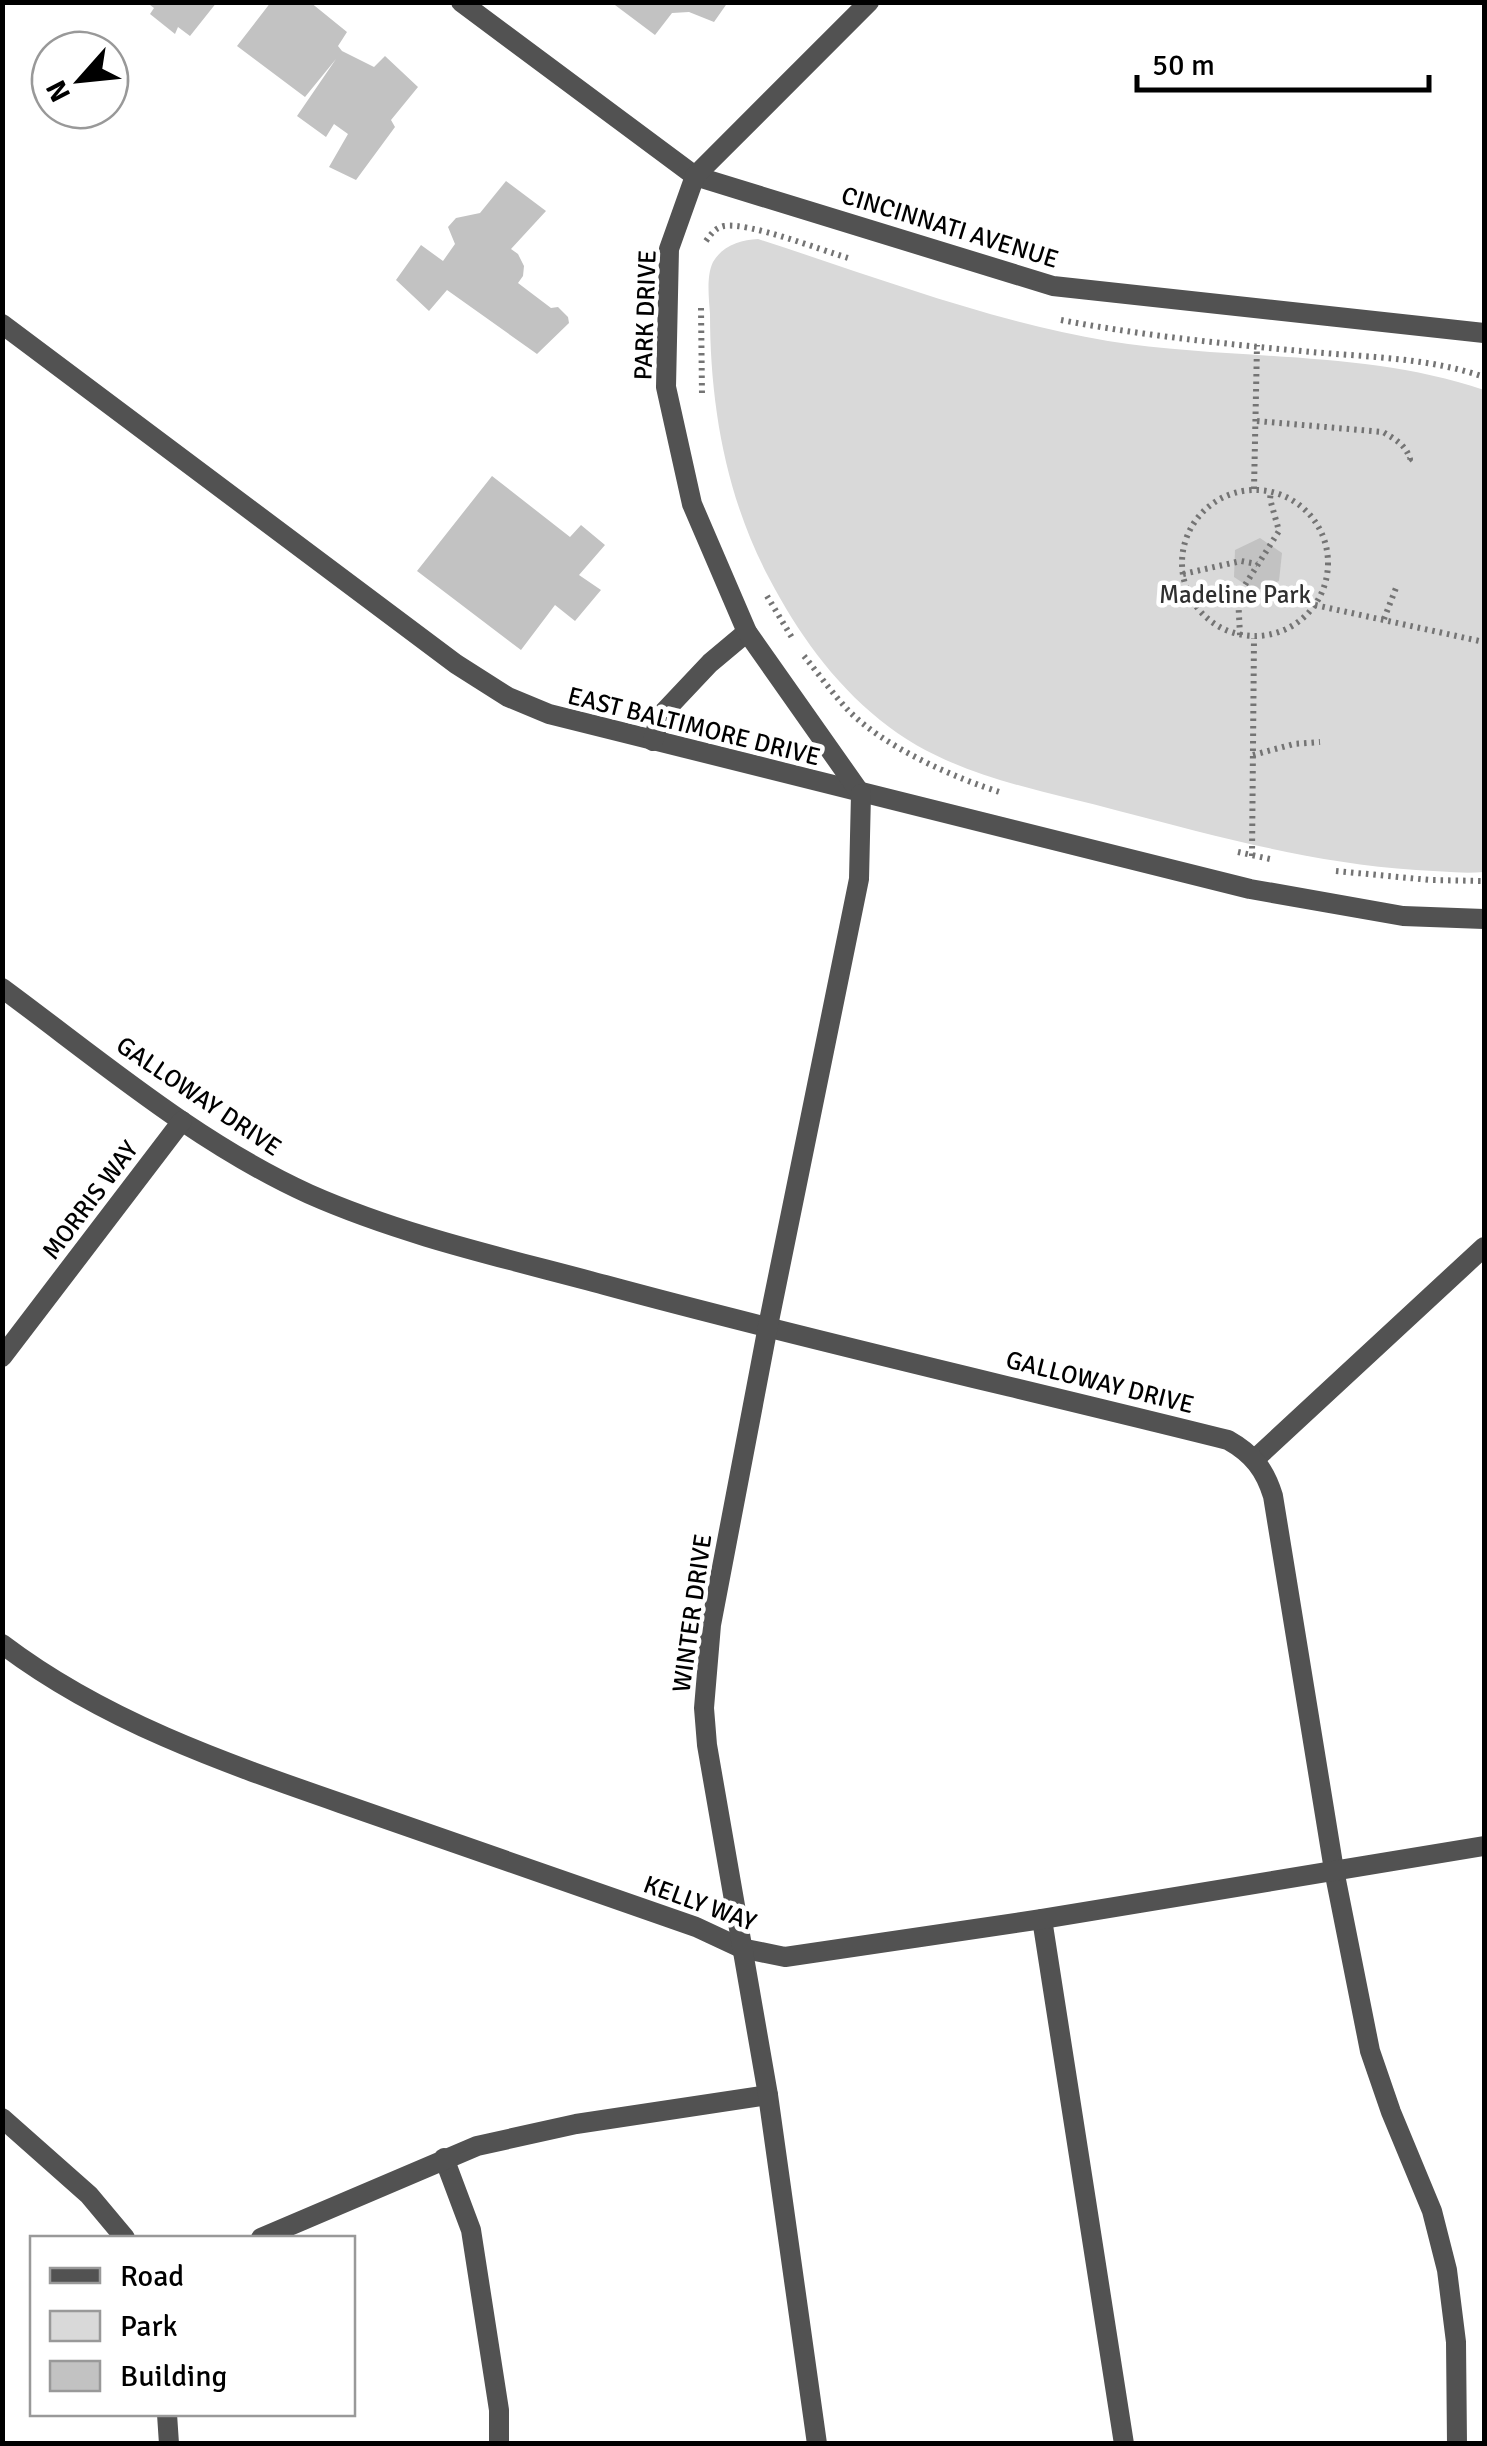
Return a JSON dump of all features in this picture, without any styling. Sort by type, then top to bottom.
[{"type":"street","name":"CINCINNATI AVENUE","points":[[461,2],[695,176],[1053,286],[1484,333]]},
{"type":"street","name":"PARK DRIVE","points":[[861,794],[746,632],[692,504],[666,387],[669,248],[695,176],[869,2]]},
{"type":"street","name":"EAST BALTIMORE DRIVE","points":[[2,324],[456,664],[508,697],[549,714],[1250,889],[1404,916],[1484,918]]},
{"type":"street","points":[[653,741],[660,716],[746,632]]},
{"type":"street","name":"WINTER DRIVE","points":[[817,2444],[768,2095],[740,1948],[704,1708],[711,1625],[859,879],[861,794]]},
{"type":"street","name":"GALLOWAY DRIVE","points":[[2,988],[182,1121],[261,1170],[389,1227],[1228,1440],[1255,1459]]},
{"type":"street","name":"MORRIS WAY","points":[[2,1357],[182,1121]]},
{"type":"street","points":[[1457,2444],[1456,2342],[1447,2270],[1432,2211],[1370,2051],[1334,1870],[1273,1496],[1267,1476],[1255,1459],[1484,1247]]},
{"type":"street","name":"KELLY WAY","points":[[2,1644],[116,1713],[226,1763],[696,1928],[740,1948],[784,1957],[1484,1846]]},
{"type":"street","points":[[1042,1919],[1124,2444]]},
{"type":"street","points":[[265,2236],[477,2146],[576,2124],[768,2095]]},
{"type":"street","points":[[2,2118],[88,2195],[123,2236]]},
{"type":"street","points":[[444,2158],[471,2230],[499,2410],[499,2444]]},
{"type":"street","points":[[167,2416],[169,2444]]},
{"type":"path","points":[[701,259],[706,240],[714,230],[733,226],[860,262]]},
{"type":"path","points":[[701,297],[701,392],[705,410]]},
{"type":"path","points":[[1254,489],[1259,309]]},
{"type":"path","points":[[1050,318],[1129,333],[1402,360],[1484,377]]},
{"type":"path","points":[[1257,420],[1383,432],[1400,442],[1409,454],[1406,463]]},
{"type":"path","points":[[1240,635],[1238,596],[1280,531],[1270,499],[1272,491]]},
{"type":"path","points":[[1272,491],[1302,506],[1316,523],[1325,542],[1328,564],[1325,585],[1316,604],[1289,628],[1254,638],[1220,628],[1202,614],[1182,574],[1186,542],[1201,514],[1218,500],[1238,492],[1272,491]]},
{"type":"path","points":[[1182,574],[1241,561],[1257,564]]},
{"type":"path","points":[[1384,619],[1396,588]]},
{"type":"path","points":[[764,592],[799,649],[850,712],[908,753],[962,781],[1013,796]]},
{"type":"path","points":[[1316,604],[1484,642]]},
{"type":"path","points":[[1250,889],[1254,638]]},
{"type":"path","points":[[1253,755],[1320,742]]},
{"type":"path","points":[[1235,851],[1284,862]]},
{"type":"path","points":[[1320,868],[1378,876],[1484,880]]},
{"type":"green space","name":"Madeline Park","points":[[758,239],[932,296],[1064,332],[1155,347],[1392,368],[1484,390],[1484,872],[1378,867],[1230,839],[964,768],[906,739],[880,720],[846,689],[792,618],[754,547],[731,483],[713,382],[709,274],[717,256],[727,248]]},
{"type":"building","points":[[146,2],[217,2],[190,36],[178,27],[175,34],[150,14],[154,8]]},
{"type":"building","points":[[271,2],[310,2],[347,32],[338,46],[342,51],[374,67],[385,56],[418,87],[391,120],[395,127],[356,180],[329,167],[348,134],[334,124],[326,137],[297,116],[336,59],[305,97],[237,46]]},
{"type":"building","points":[[611,2],[728,2],[714,22],[689,12],[672,13],[655,35]]},
{"type":"building","points":[[506,181],[546,211],[511,249],[524,266],[518,283],[568,317],[569,323],[537,354],[447,290],[429,311],[396,280],[421,245],[443,261],[455,244],[448,227],[456,218],[480,213]]},
{"type":"building","points":[[492,476],[570,537],[581,525],[605,545],[579,575],[601,590],[575,621],[555,605],[521,650],[417,571]]},
{"type":"building","points":[[1260,538],[1282,553],[1279,581],[1255,591],[1234,577],[1235,550]]}]
